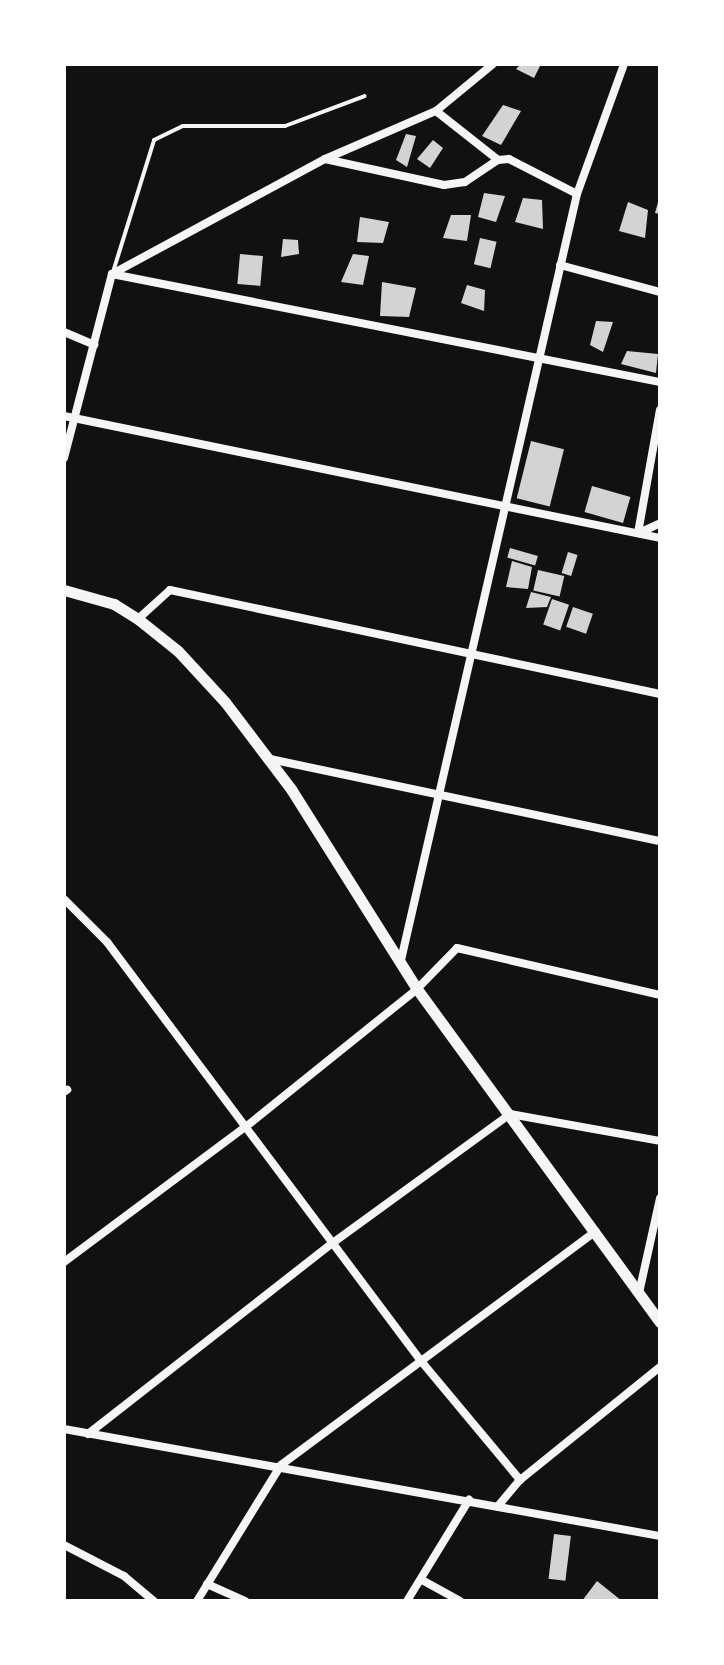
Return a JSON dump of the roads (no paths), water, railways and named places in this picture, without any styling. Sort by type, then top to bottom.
[{"type":"street","points":[[64,458],[112,274],[325,159],[436,111],[493,64]]},
{"type":"street","points":[[401,960],[444,792],[504,504],[577,194],[624,64]]},
{"type":"street","points":[[436,111],[498,160],[529,165],[577,194]]},
{"type":"street","points":[[325,159],[444,185],[465,182],[498,160]]},
{"type":"street","points":[[560,265],[660,292]]},
{"type":"street","points":[[112,274],[660,382]]},
{"type":"street","points":[[64,332],[94,345]]},
{"type":"street","points":[[638,533],[660,410]]},
{"type":"street","points":[[64,416],[75,415],[660,538]]},
{"type":"street","points":[[638,533],[660,523]]},
{"type":"street","points":[[64,590],[114,604],[178,651],[270,759],[417,989],[639,1293],[658,1313]]},
{"type":"street","points":[[138,619],[170,590],[660,694]]},
{"type":"street","points":[[270,759],[444,792],[660,841]]},
{"type":"street","points":[[64,899],[107,942],[248,1125],[421,1361],[520,1480]]},
{"type":"street","points":[[64,1262],[248,1125],[417,989],[457,948],[660,995]]},
{"type":"street","points":[[88,1434],[334,1242],[510,1114],[660,1141]]},
{"type":"street","points":[[639,1293],[660,1198]]},
{"type":"street","points":[[197,1601],[281,1465],[596,1231]]},
{"type":"street","points":[[498,1506],[520,1480],[660,1367]]},
{"type":"street","points":[[64,1429],[281,1465],[469,1500],[564,1522],[660,1536]]},
{"type":"street","points":[[407,1601],[469,1500]]},
{"type":"street","points":[[64,1545],[117,1572],[154,1601]]},
{"type":"street","points":[[422,1580],[460,1601]]},
{"type":"street","points":[[207,1584],[245,1601]]},
{"type":"lane","points":[[112,274],[154,140],[183,126],[285,126],[365,96]]}]
